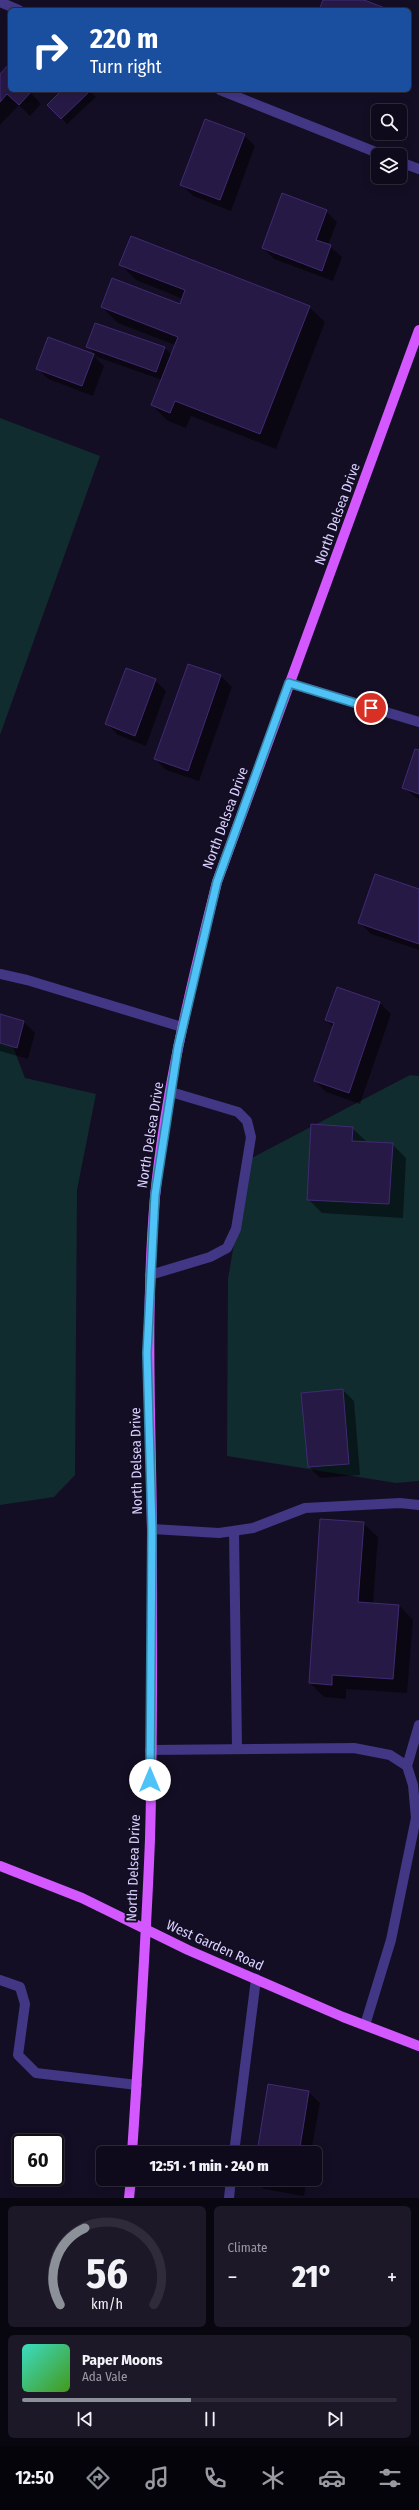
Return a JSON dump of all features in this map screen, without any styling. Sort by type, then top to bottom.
[{"type":"main road","name":"North Delsea Drive","points":[[133,2146],[150,1838],[152,1529],[147,1353],[155,1195],[171,1092],[182,1027],[217,882],[419,330]]},
{"type":"main road","name":"West Garden Road","points":[[0,1866],[82,1898],[256,1979],[419,2046]]},
{"type":"main road","points":[[129,2198],[130,2186]]},
{"type":"lane","points":[[0,2],[14,8]]},
{"type":"lane","points":[[225,92],[371,150]]},
{"type":"lane","points":[[407,165],[419,170]]},
{"type":"lane","points":[[289,683],[419,722]]},
{"type":"lane","points":[[0,974],[27,980],[182,1027]]},
{"type":"lane","points":[[150,1276],[210,1257],[226,1248],[236,1229],[251,1137],[247,1121],[238,1112],[171,1092]]},
{"type":"lane","points":[[152,1529],[220,1533],[268,1524],[288,1514],[305,1508],[400,1503],[419,1505]]},
{"type":"lane","points":[[234,1531],[237,1749]]},
{"type":"lane","points":[[365,2025],[391,1940],[416,1818],[413,1785],[407,1766],[419,1725]]},
{"type":"lane","points":[[150,1750],[354,1748],[390,1755],[407,1766]]},
{"type":"lane","points":[[235,2146],[256,1979]]},
{"type":"lane","points":[[0,1980],[20,1987],[25,2004],[18,2055],[36,2073],[137,2085]]},
{"type":"lane","points":[[229,2198],[230,2186]]},
{"type":"green space","points":[[0,418],[100,456],[0,735]]},
{"type":"green space","points":[[0,1013],[25,1078],[96,1094],[77,1190],[75,1475],[54,1497],[0,1505]]},
{"type":"green space","points":[[410,1075],[419,1076],[419,1481],[396,1483],[227,1456],[228,1279],[248,1160]]},
{"type":"building","points":[[323,0],[364,0],[385,8],[320,8]]},
{"type":"building","points":[[8,65],[8,92],[31,92],[19,105],[7,94],[0,102],[0,74]]},
{"type":"building","points":[[60,92],[89,92],[61,119],[47,105]]},
{"type":"building","points":[[205,119],[245,134],[220,200],[180,185]]},
{"type":"building","points":[[282,193],[327,210],[316,240],[331,245],[322,271],[262,248]]},
{"type":"building","points":[[131,236],[310,306],[260,434],[175,401],[170,413],[151,405],[178,337],[101,307],[112,278],[180,304],[185,290],[119,265]]},
{"type":"building","points":[[95,323],[165,347],[156,372],[86,347]]},
{"type":"building","points":[[48,337],[94,354],[82,386],[36,369]]},
{"type":"building","points":[[188,664],[221,675],[188,771],[154,759]]},
{"type":"building","points":[[126,668],[156,679],[135,736],[105,724]]},
{"type":"building","points":[[415,749],[419,750],[419,794],[402,788]]},
{"type":"building","points":[[375,874],[419,889],[419,944],[358,923]]},
{"type":"building","points":[[337,987],[380,1002],[349,1093],[314,1081],[334,1023],[325,1020]]},
{"type":"building","points":[[0,1014],[24,1021],[17,1048],[0,1043]]},
{"type":"building","points":[[311,1124],[353,1127],[352,1141],[393,1143],[389,1204],[307,1200]]},
{"type":"building","points":[[343,1389],[349,1464],[308,1467],[301,1393]]},
{"type":"building","points":[[320,1519],[364,1522],[358,1602],[399,1605],[393,1679],[332,1675],[332,1685],[309,1683]]},
{"type":"building","points":[[268,2084],[309,2091],[300,2146],[258,2146]]},
{"type":"route","points":[[150,1780],[152,1529],[147,1353],[155,1195],[178,1047],[194,972],[217,882],[289,683],[371,708]]}]
